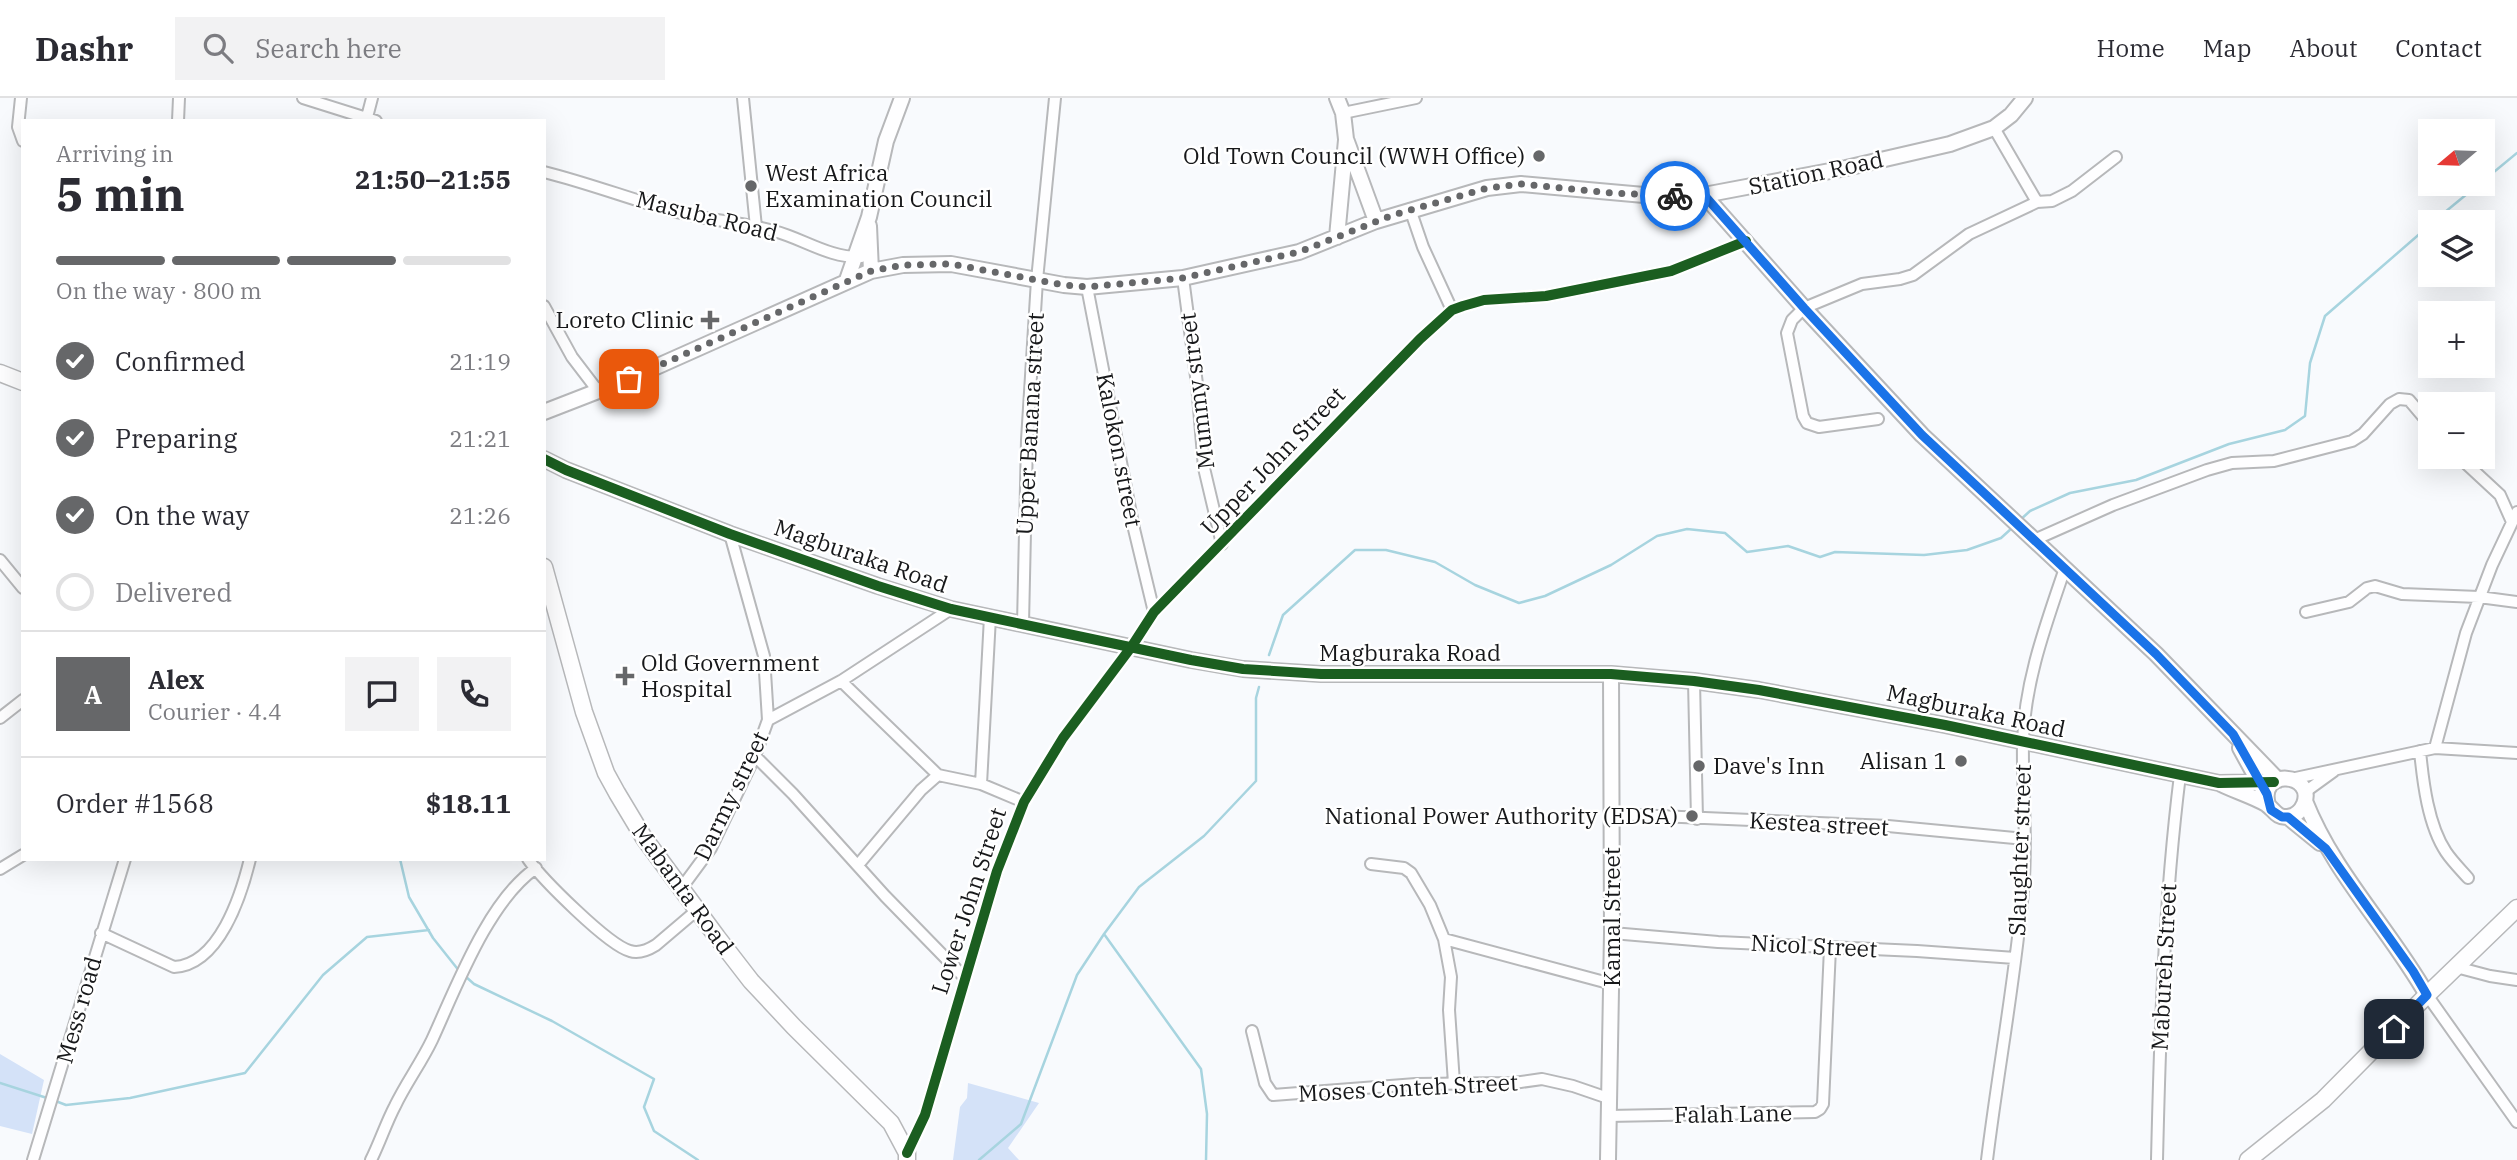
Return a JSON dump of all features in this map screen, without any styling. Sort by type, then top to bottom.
[{"type":"main road","points":[[0,373],[21,381]]},
{"type":"main road","name":"Mabanta Road","points":[[546,574],[584,712],[606,773],[644,838],[680,890],[751,981],[891,1123],[907,1156]]},
{"type":"main road","points":[[2248,1160],[2323,1100],[2517,908]]},
{"type":"street","points":[[21,98],[18,116],[21,139]]},
{"type":"street","points":[[178,119],[179,98]]},
{"type":"street","points":[[303,98],[366,119]]},
{"type":"street","points":[[369,119],[372,98]]},
{"type":"street","points":[[743,98],[756,227]]},
{"type":"street","points":[[847,279],[869,217],[886,141],[902,98]]},
{"type":"street","name":"Upper Banana street","points":[[1023,624],[1027,440],[1037,280],[1055,98]]},
{"type":"street","points":[[1337,98],[1343,113],[1346,139],[1337,237]]},
{"type":"street","points":[[1343,113],[1416,98]]},
{"type":"street","name":"Station Road","points":[[546,410],[598,391],[847,279],[870,264],[951,264],[1087,287],[1183,278],[1299,252],[1376,221],[1466,193],[1521,184],[1655,196],[1704,195],[1924,150],[1994,128],[2011,115],[2025,98]]},
{"type":"street","points":[[1994,128],[2037,202]]},
{"type":"street","points":[[1346,139],[1376,221]]},
{"type":"street","points":[[1878,419],[1819,427],[1807,423],[1803,416],[1787,333],[1792,320],[1804,308],[1862,284],[1913,275],[1969,234],[2037,202],[2052,201],[2072,191],[2116,157]]},
{"type":"street","name":"Masuba Road","points":[[546,173],[599,186],[673,211],[778,232],[821,250],[854,257],[870,264]]},
{"type":"street","points":[[1704,195],[1922,435],[2156,654],[2233,734],[2275,788],[2276,814],[2288,817],[2326,849]]},
{"type":"street","points":[[1410,209],[1423,247],[1452,310],[1484,300],[1546,296],[1671,271],[1745,242]]},
{"type":"street","points":[[869,217],[870,264]]},
{"type":"street","name":"Mummy street","points":[[1183,278],[1197,384],[1204,467],[1222,544]]},
{"type":"street","name":"Kalokon street","points":[[1087,287],[1134,529],[1154,612]]},
{"type":"street","name":"Upper John Street","points":[[1132,646],[1154,612],[1420,339],[1452,310]]},
{"type":"street","points":[[549,329],[598,391]]},
{"type":"street","points":[[2031,538],[2207,470],[2232,463],[2274,461],[2352,441],[2363,434],[2384,408],[2399,399],[2409,400],[2418,411]]},
{"type":"street","name":"Magburaka Road","points":[[546,460],[730,534],[951,609],[1243,669],[1321,674],[1611,674],[1694,681],[1839,705],[2219,783],[2275,788]]},
{"type":"street","points":[[2435,748],[2466,633],[2514,517],[2500,495],[2473,469]]},
{"type":"street","name":"Magburaka Road","points":[[546,471],[566,470]]},
{"type":"street","name":"Darmy street","points":[[680,890],[711,848],[755,756],[768,720],[764,656],[730,534]]},
{"type":"street","points":[[0,560],[21,586]]},
{"type":"street","name":"Slaughter street","points":[[1987,1160],[2023,890],[2023,742],[2026,709],[2042,641],[2065,568]]},
{"type":"street","points":[[2306,612],[2349,602],[2367,588],[2375,586],[2402,594],[2479,597],[2517,602]]},
{"type":"street","points":[[768,720],[841,681],[951,609]]},
{"type":"street","points":[[981,784],[990,617]]},
{"type":"street","name":"Lower John Street","points":[[907,1156],[925,1115],[997,872],[1024,802],[1063,738],[1132,646]]},
{"type":"street","name":"Kamal Street","points":[[1608,1160],[1612,984],[1611,674]]},
{"type":"street","points":[[841,681],[938,775],[981,784],[1024,802]]},
{"type":"street","points":[[1694,681],[1697,819]]},
{"type":"street","points":[[0,718],[21,702]]},
{"type":"street","points":[[2233,734],[2257,781]]},
{"type":"street","points":[[2275,788],[2339,768],[2435,748],[2462,752],[2517,753]]},
{"type":"street","points":[[2420,751],[2423,786],[2432,818],[2445,851],[2468,878]]},
{"type":"street","points":[[755,756],[964,977]]},
{"type":"street","points":[[2288,817],[2299,812],[2305,797],[2339,768]]},
{"type":"street","points":[[858,865],[921,790],[938,775]]},
{"type":"street","name":"Mabureh Street","points":[[2157,1160],[2168,886],[2180,775]]},
{"type":"street","name":"Magburaka Road","points":[[2219,783],[2257,781],[2275,788]]},
{"type":"street","points":[[2275,788],[2297,782],[2326,849],[2517,1122]]},
{"type":"street","name":"Kestea street","points":[[1612,814],[1888,827],[2025,839]]},
{"type":"street","points":[[0,869],[21,856]]},
{"type":"street","name":"Mess road","points":[[33,1160],[124,861]]},
{"type":"street","points":[[101,933],[174,967],[182,967],[211,947],[225,927],[240,894],[249,861]]},
{"type":"street","points":[[530,861],[582,917],[632,953],[650,949],[696,911]]},
{"type":"street","points":[[1371,864],[1405,868],[1411,873],[1430,905],[1444,939],[1451,977],[1449,1010],[1454,1083]]},
{"type":"street","points":[[371,1160],[462,973],[502,905],[517,884],[536,868]]},
{"type":"street","name":"Nicol Street","points":[[1612,933],[2015,958]]},
{"type":"street","points":[[1444,939],[1612,984]]},
{"type":"street","name":"Falah Lane","points":[[1608,1116],[1815,1112],[1820,1109],[1823,1104],[1830,948]]},
{"type":"street","points":[[2456,967],[2517,980]]},
{"type":"street","name":"Moses Conteh Street","points":[[1252,1031],[1265,1083],[1273,1095],[1454,1083],[1514,1083],[1542,1079],[1608,1098]]},
{"type":"shaded area","points":[[0,1054],[44,1080],[32,1134],[0,1126]]},
{"type":"shaded area","points":[[968,1083],[1039,1103],[1008,1148],[1019,1160],[953,1160],[960,1107],[967,1098]]},
{"type":"waterway","points":[[2496,170],[2517,153]]},
{"type":"waterway","points":[[2448,210],[2464,196]]},
{"type":"waterway","points":[[2019,521],[2030,511],[2070,493],[2136,480],[2229,444],[2285,430],[2305,416],[2310,363],[2325,316],[2418,235]]},
{"type":"waterway","points":[[1269,655],[1283,615],[1355,550],[1386,550],[1435,562],[1475,585],[1519,603],[1545,596],[1611,565],[1657,536],[1687,529],[1725,533],[1747,552],[1788,546],[1820,557],[1835,552],[1924,555],[1967,550],[2001,538],[2012,528]]},
{"type":"waterway","points":[[979,1160],[1021,1124],[1077,975],[1104,934],[1139,887],[1204,836],[1256,781],[1256,698],[1259,687]]},
{"type":"waterway","points":[[400,861],[409,897],[433,938],[460,972]]},
{"type":"waterway","points":[[53,1100],[66,1105],[130,1098],[245,1073],[323,975],[367,937],[429,930]]},
{"type":"waterway","points":[[1104,934],[1201,1069],[1207,1114],[1206,1160]]},
{"type":"waterway","points":[[465,976],[474,984],[552,1021],[654,1079],[644,1107],[654,1131],[698,1160]]},
{"type":"waterway","points":[[0,1083],[47,1098]]},
{"type":"cycle path","points":[[907,1153],[925,1115],[997,871],[1024,802],[1063,738],[1154,612],[1420,339],[1452,310],[1484,300],[1546,296],[1671,271],[1746,241]]},
{"type":"cycle path","points":[[546,460],[730,534],[951,609],[1191,660],[1243,669],[1321,674],[1611,674],[1694,681],[1759,690],[1945,725],[2219,783],[2274,782]]},
{"type":"way so far","points":[[629,379],[859,274],[903,265],[951,264],[1087,287],[1183,278],[1299,252],[1410,209],[1488,188],[1521,184],[1675,196]]},
{"type":"place","name":"Old Town Council (WWH Office)","points":[[1539,156]]},
{"type":"place","name":"West Africa Examination Council","points":[[751,186]]},
{"type":"place","name":"Loreto Clinic","points":[[710,320]]},
{"type":"place","name":"Old Government Hospital","points":[[625,676]]},
{"type":"place","name":"Alisan 1","points":[[1961,761]]},
{"type":"place","name":"Dave's Inn","points":[[1699,766]]},
{"type":"place","name":"National Power Authority (EDSA)","points":[[1692,816]]},
{"type":"route","points":[[1675,196],[1704,195],[1922,435],[2156,654],[2233,734],[2257,781],[2267,794],[2271,810],[2282,817],[2288,817],[2326,849],[2413,971],[2427,995],[2394,1029]]}]
